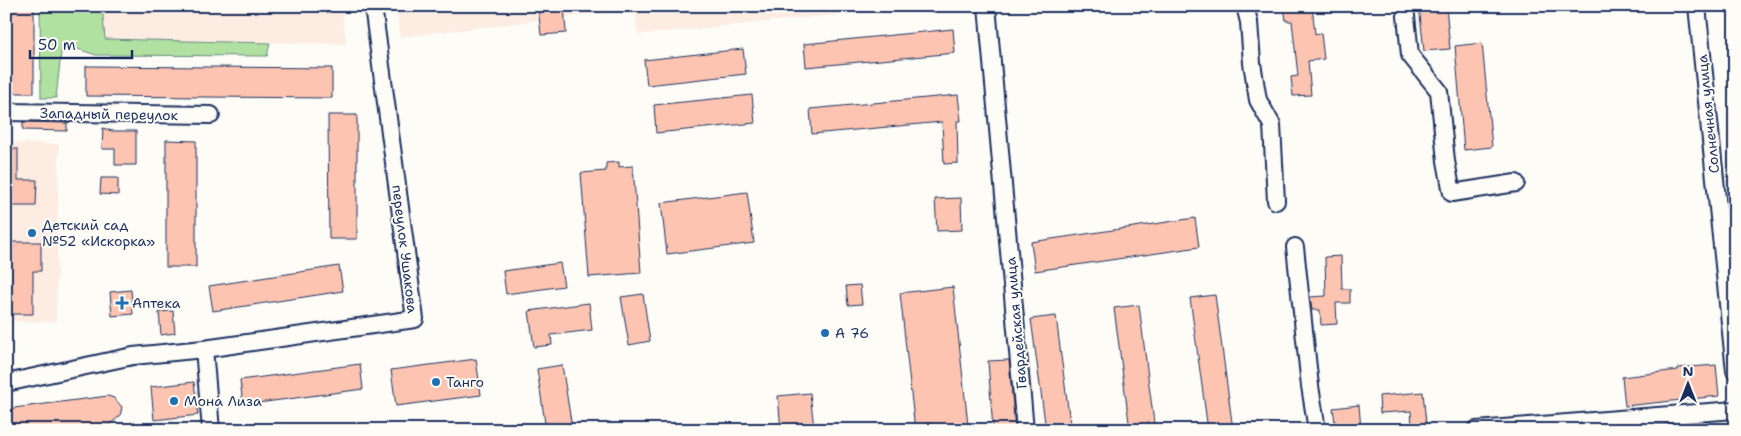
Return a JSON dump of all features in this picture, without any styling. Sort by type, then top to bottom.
[{"type":"street","name":"переулок Ушакова","points":[[204,349],[415,320],[373,6]]},
{"type":"street","name":"Гвардейская улица","points":[[987,6],[1025,430]]},
{"type":"street","points":[[1245,6],[1249,22],[1252,63],[1258,100],[1272,125],[1276,201]]},
{"type":"street","points":[[1405,6],[1410,55],[1439,91],[1446,161],[1452,193],[1516,183]]},
{"type":"street","name":"Солнечная улица","points":[[1697,6],[1735,371]]},
{"type":"street","name":"Западный переулок","points":[[6,112],[211,115]]},
{"type":"street","points":[[1295,247],[1310,386],[1317,430]]},
{"type":"street","points":[[6,383],[125,358],[204,349],[212,430]]},
{"type":"street","points":[[1476,430],[1735,410]]},
{"type":"shaded area","points":[[102,6],[342,6],[346,44],[105,39]]},
{"type":"shaded area","points":[[396,6],[616,6],[616,11],[400,37]]},
{"type":"shaded area","points":[[634,6],[923,6],[638,35]]},
{"type":"shaded area","name":"Детский сад №52 «Искорка»","points":[[6,143],[59,144],[56,322],[6,321]]},
{"type":"green space","points":[[40,6],[102,6],[105,39],[270,43],[267,56],[96,55],[62,44],[56,98],[41,98]]},
{"type":"building","points":[[8,6],[34,6],[34,93],[8,93]]},
{"type":"building","points":[[538,6],[564,6],[566,33],[541,35]]},
{"type":"building","points":[[1284,6],[1312,6],[1315,34],[1321,33],[1324,59],[1308,61],[1311,95],[1293,96],[1291,77],[1298,76],[1292,21],[1286,21]]},
{"type":"building","points":[[1419,6],[1446,6],[1450,49],[1424,51]]},
{"type":"building","points":[[953,29],[955,53],[806,67],[804,44]]},
{"type":"building","points":[[1482,43],[1492,147],[1464,150],[1455,46]]},
{"type":"building","points":[[743,49],[746,74],[647,85],[644,60]]},
{"type":"building","points":[[86,66],[332,68],[332,98],[86,96]]},
{"type":"building","points":[[752,95],[755,123],[656,133],[654,105]]},
{"type":"building","points":[[958,95],[961,121],[957,121],[958,163],[944,164],[942,122],[812,134],[810,109]]},
{"type":"building","points":[[328,115],[357,115],[357,239],[329,239]]},
{"type":"building","points":[[23,122],[67,123],[67,131],[23,130]]},
{"type":"building","points":[[103,128],[112,131],[136,131],[136,165],[115,165],[115,149],[102,149]]},
{"type":"building","points":[[166,140],[196,141],[196,267],[166,267]]},
{"type":"building","points":[[6,149],[18,149],[18,180],[37,180],[36,206],[6,206]]},
{"type":"building","points":[[619,162],[619,167],[633,166],[641,273],[589,277],[581,173],[606,171],[606,163]]},
{"type":"building","points":[[101,178],[118,178],[118,195],[100,194]]},
{"type":"building","points":[[747,192],[754,243],[667,254],[661,203]]},
{"type":"building","points":[[961,198],[962,230],[937,231],[935,199]]},
{"type":"building","points":[[1195,218],[1199,247],[1035,271],[1031,242]]},
{"type":"building","points":[[6,242],[41,242],[41,271],[33,271],[33,314],[6,314],[7,289],[9,289],[9,256],[6,256]]},
{"type":"building","points":[[1341,256],[1342,289],[1350,289],[1350,303],[1336,303],[1337,324],[1321,325],[1320,310],[1312,310],[1310,297],[1326,296],[1325,257]]},
{"type":"building","points":[[560,263],[564,286],[506,294],[503,271]]},
{"type":"building","points":[[339,266],[343,291],[213,311],[209,286]]},
{"type":"building","points":[[860,285],[862,304],[848,305],[846,286]]},
{"type":"building","points":[[953,287],[968,425],[915,430],[900,293]]},
{"type":"building","name":"Аптека","points":[[131,290],[133,314],[112,316],[110,292]]},
{"type":"building","points":[[643,294],[650,341],[629,345],[621,297]]},
{"type":"building","points":[[1215,295],[1233,430],[1208,430],[1190,298]]},
{"type":"building","points":[[589,303],[592,330],[551,335],[552,345],[534,347],[529,311]]},
{"type":"building","points":[[1139,305],[1155,430],[1130,430],[1114,308]]},
{"type":"building","points":[[173,311],[175,333],[161,335],[159,312]]},
{"type":"building","points":[[1056,316],[1071,430],[1046,430],[1031,319]]},
{"type":"building","name":"Танго","points":[[476,359],[481,395],[396,406],[391,370]]},
{"type":"building","points":[[1009,360],[1015,430],[993,430],[988,361]]},
{"type":"building","points":[[360,364],[363,389],[243,405],[240,380]]},
{"type":"building","points":[[562,365],[572,428],[546,430],[537,369]]},
{"type":"building","points":[[1716,365],[1719,396],[1625,406],[1622,377],[1678,370],[1678,368]]},
{"type":"building","name":"Мона Лиза","points":[[194,382],[198,415],[154,420],[151,387]]},
{"type":"building","points":[[1423,392],[1426,424],[1412,425],[1411,411],[1380,413],[1379,396]]},
{"type":"building","points":[[810,393],[814,428],[781,430],[778,396]]},
{"type":"building","points":[[108,396],[114,398],[122,407],[120,416],[109,425],[76,430],[6,430],[6,409]]},
{"type":"building","points":[[1359,405],[1361,430],[1336,430],[1333,408]]},
{"type":"place","name":"Детский сад №52 «Искорка»","points":[[32,233]]},
{"type":"place","name":"Аптека","points":[[122,303]]},
{"type":"place","name":"А 76","points":[[825,333]]},
{"type":"place","name":"Танго","points":[[436,382]]},
{"type":"place","name":"Мона Лиза","points":[[174,401]]}]
